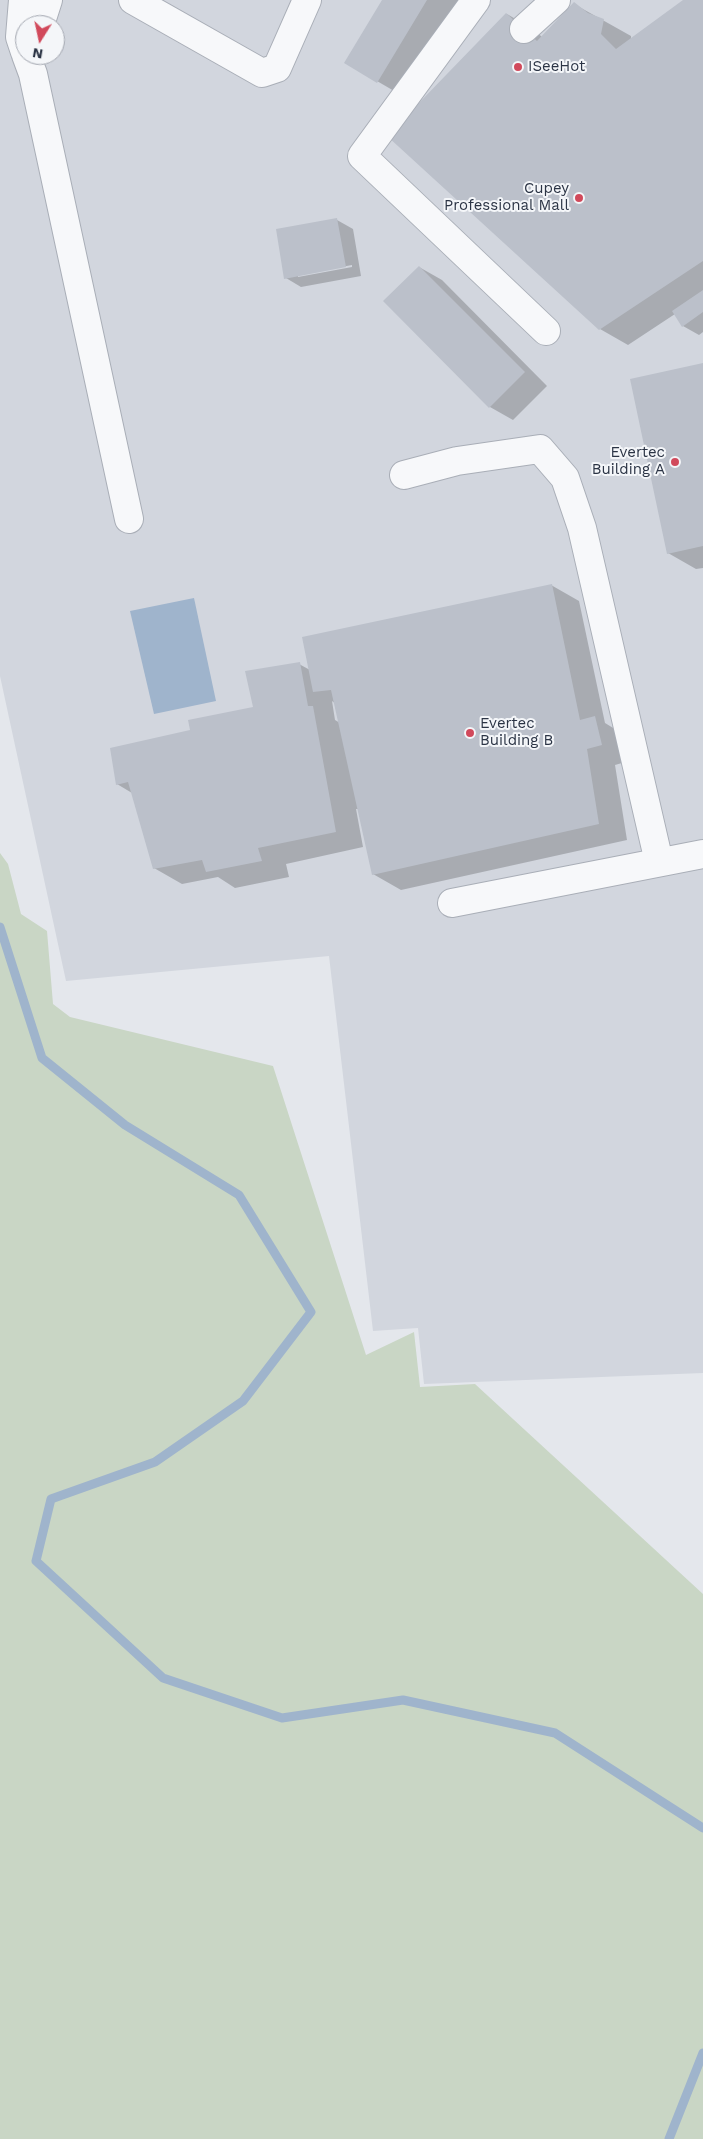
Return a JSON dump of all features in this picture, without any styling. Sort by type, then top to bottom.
[{"type":"lane","points":[[22,15],[23,0]]},
{"type":"lane","points":[[43,15],[48,0]]},
{"type":"lane","points":[[133,0],[262,73],[277,68],[307,0]]},
{"type":"lane","points":[[476,0],[362,156],[546,331]]},
{"type":"lane","points":[[524,29],[556,0]]},
{"type":"lane","points":[[31,65],[128,519]]},
{"type":"lane","points":[[404,475],[457,462],[540,449],[565,478],[582,528],[659,862]]},
{"type":"lane","points":[[452,903],[703,854]]},
{"type":"shaded area","points":[[0,0],[703,0],[703,1373],[424,1384],[418,1328],[373,1331],[329,956],[66,981],[0,676]]},
{"type":"green space","points":[[0,853],[8,864],[21,914],[47,931],[53,1004],[70,1017],[273,1066],[366,1355],[414,1332],[420,1387],[475,1384],[703,1594],[703,2139],[0,2139]]},
{"type":"water","points":[[194,598],[216,701],[154,714],[130,611]]},
{"type":"building","points":[[382,0],[427,0],[377,83],[344,63]]},
{"type":"building","name":"Cupey Professional Mall","points":[[683,0],[703,0],[703,261],[599,330],[387,136],[506,13],[537,41],[574,2],[588,13],[604,19],[601,34],[616,49]]},
{"type":"building","points":[[337,218],[346,267],[284,279],[276,229]]},
{"type":"building","points":[[419,266],[525,372],[489,408],[383,301]]},
{"type":"building","points":[[703,290],[703,312],[682,327],[672,311]]},
{"type":"building","name":"Evertec Building A","points":[[703,363],[703,546],[667,554],[630,379]]},
{"type":"building","name":"Evertec Building B","points":[[552,584],[580,720],[595,716],[602,745],[587,749],[599,824],[372,875],[331,690],[313,692],[302,637]]},
{"type":"building","points":[[300,662],[308,706],[313,706],[336,832],[258,848],[262,861],[206,872],[202,860],[153,869],[128,782],[116,785],[110,748],[190,730],[188,720],[253,707],[245,671]]},
{"type":"waterway","points":[[0,927],[42,1058],[125,1125],[239,1195],[311,1312],[243,1401],[155,1462],[51,1499],[36,1561],[163,1678],[282,1718],[403,1700],[555,1733],[703,1828]]},
{"type":"waterway","points":[[669,2139],[703,2053]]},
{"type":"place","name":"ISeeHot","points":[[518,67]]},
{"type":"place","name":"Cupey Professional Mall","points":[[579,198]]},
{"type":"place","name":"Evertec Building A","points":[[675,462]]},
{"type":"place","name":"Evertec Building B","points":[[470,733]]}]
